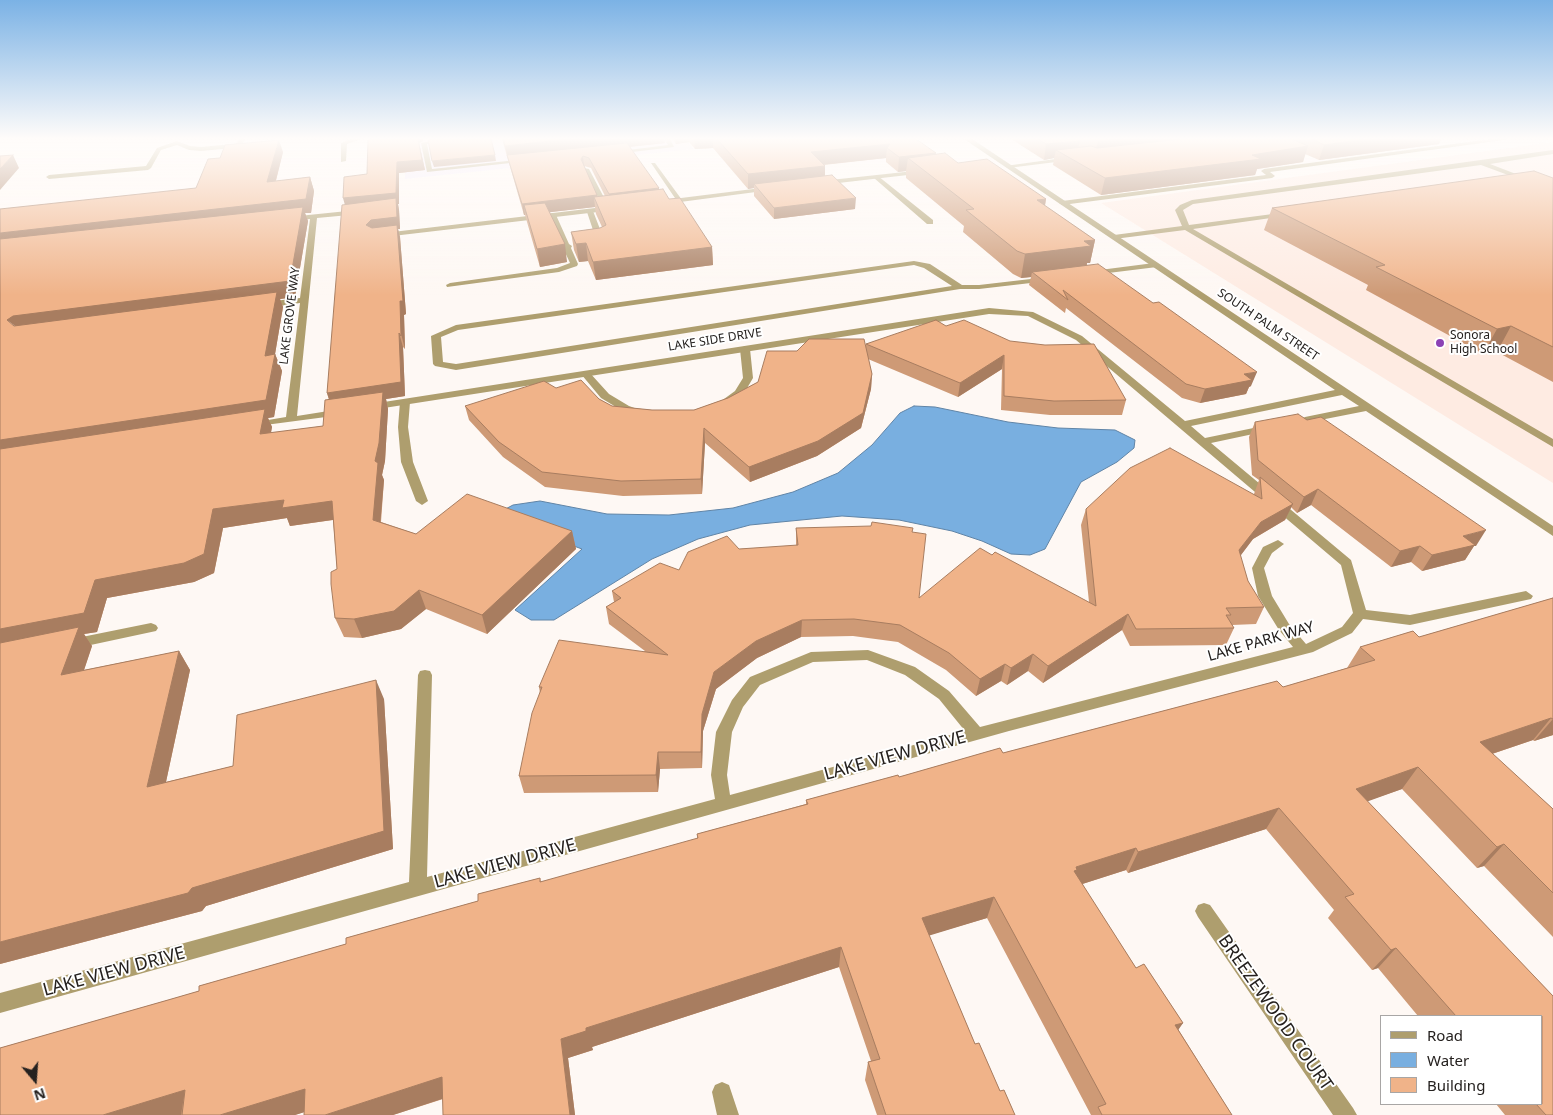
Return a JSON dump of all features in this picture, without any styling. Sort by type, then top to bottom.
[{"type":"street","points":[[597,191],[606,209]]},
{"type":"street","points":[[673,191],[679,200]]},
{"type":"street","points":[[661,202],[753,191]]},
{"type":"street","points":[[893,191],[930,222]]},
{"type":"street","name":"SOUTH PALM STREET","points":[[1044,191],[1553,532]]},
{"type":"street","points":[[1062,203],[1155,191]]},
{"type":"street","points":[[1274,191],[1192,202],[1182,206],[1179,210],[1187,228],[1553,444]]},
{"type":"street","points":[[375,236],[624,206]]},
{"type":"street","points":[[285,219],[369,210]]},
{"type":"street","points":[[589,211],[602,242],[593,243]]},
{"type":"street","points":[[1114,238],[1292,213]]},
{"type":"street","points":[[450,285],[559,270],[574,264],[570,246],[552,215]]},
{"type":"street","name":"LAKE GROVE WAY","points":[[290,420],[314,216]]},
{"type":"street","points":[[960,287],[927,266],[914,263],[456,328],[436,336],[438,364],[456,367],[960,287],[979,287],[1057,277]]},
{"type":"street","points":[[1086,274],[1154,265]]},
{"type":"street","points":[[256,306],[305,300]]},
{"type":"street","name":"LAKE SIDE DRIVE","points":[[242,427],[745,349],[964,319],[989,312],[1030,314],[1079,338],[1183,425]]},
{"type":"street","points":[[714,407],[739,393],[748,378],[745,349]]},
{"type":"street","points":[[586,374],[605,396],[625,408],[651,417]]},
{"type":"street","points":[[1183,425],[1342,392]]},
{"type":"street","points":[[405,402],[404,427],[407,462],[422,501]]},
{"type":"street","points":[[1203,442],[1366,408]]},
{"type":"street","points":[[1183,425],[1346,563],[1360,614],[1410,620],[1526,596]]},
{"type":"street","points":[[1278,544],[1267,550],[1258,568],[1265,596],[1284,627],[1303,649]]},
{"type":"street","name":"LAKE PARK WAY","points":[[1009,725],[1313,647],[1347,630],[1360,614]]},
{"type":"street","points":[[57,647],[151,628]]},
{"type":"street","points":[[724,804],[719,775],[724,732],[737,704],[755,682],[811,657],[868,655],[910,671],[944,695],[977,734]]},
{"type":"street","points":[[418,888],[425,675]]},
{"type":"street","name":"LAKE VIEW DRIVE","points":[[0,1003],[1009,725]]},
{"type":"street","name":"BREEZEWOOD COURT","points":[[1204,911],[1346,1115]]},
{"type":"street","points":[[722,1092],[728,1115]]},
{"type":"shaded area","name":"Sonora High School","points":[[1190,191],[1553,191],[1553,483],[1101,203]]},
{"type":"water","points":[[914,406],[935,407],[1008,422],[1058,428],[1115,430],[1135,440],[1134,448],[1117,462],[1081,482],[1045,549],[1030,555],[1011,554],[982,541],[952,531],[899,520],[842,516],[750,525],[698,539],[652,559],[554,620],[531,620],[515,610],[582,549],[498,518],[498,513],[513,505],[540,501],[607,514],[669,515],[733,508],[793,492],[838,473],[872,445],[900,413]]},
{"type":"building","points":[[168,191],[307,191],[306,199],[0,233],[0,209]]},
{"type":"building","points":[[343,191],[396,191],[396,193],[343,198]]},
{"type":"building","points":[[518,191],[595,191],[597,195],[522,204]]},
{"type":"building","points":[[607,191],[634,191],[609,194]]},
{"type":"building","points":[[645,191],[664,191],[669,199],[680,198],[712,247],[593,262],[586,243],[576,244],[571,232],[600,228],[606,225],[594,197]]},
{"type":"building","points":[[760,191],[849,191],[856,198],[774,208]]},
{"type":"building","points":[[951,191],[1034,191],[1046,199],[1037,200],[1095,240],[1084,241],[1091,246],[1025,254],[1017,251],[966,210],[974,209]]},
{"type":"building","points":[[1392,191],[1553,191],[1553,347],[1511,326],[1497,329],[1376,267],[1385,265],[1272,208]]},
{"type":"building","points":[[396,198],[397,217],[371,220],[366,225],[372,228],[397,225],[403,301],[400,301],[401,336],[399,333],[401,382],[327,393],[342,205]]},
{"type":"building","points":[[545,203],[565,244],[537,249],[524,205]]},
{"type":"building","points":[[303,207],[290,281],[13,316],[7,320],[14,326],[277,292],[265,356],[275,354],[266,400],[0,440],[0,239]]},
{"type":"building","points":[[1098,264],[1153,303],[1159,302],[1257,372],[1244,374],[1252,380],[1205,389],[1186,384],[1063,290],[1068,300],[1032,272]]},
{"type":"building","points":[[936,320],[946,326],[964,320],[1010,341],[1045,345],[1094,344],[1126,400],[1054,401],[1004,396],[1004,355],[960,383],[866,344]]},
{"type":"building","points":[[809,339],[864,339],[872,374],[863,413],[818,441],[749,467],[704,428],[701,479],[621,481],[542,472],[499,442],[465,406],[544,381],[556,388],[581,380],[599,399],[612,406],[652,410],[694,410],[728,398],[758,382],[767,351],[797,351]]},
{"type":"building","points":[[383,392],[379,443],[375,461],[378,463],[373,520],[416,534],[467,494],[572,531],[482,615],[419,590],[394,611],[354,619],[335,618],[331,572],[337,569],[332,501],[282,508],[284,500],[213,509],[204,554],[184,563],[95,580],[84,613],[0,629],[0,449],[265,409],[260,434],[323,426],[325,400]]},
{"type":"building","points":[[1298,414],[1307,420],[1321,417],[1486,530],[1463,536],[1475,545],[1432,555],[1420,546],[1400,551],[1318,489],[1304,497],[1258,460],[1255,422]]},
{"type":"building","points":[[1170,448],[1262,499],[1260,477],[1293,504],[1261,522],[1239,550],[1248,581],[1264,607],[1226,608],[1231,615],[1226,615],[1234,628],[1136,629],[1128,614],[1048,666],[1033,654],[1011,668],[1005,664],[980,679],[949,653],[900,625],[854,619],[802,620],[756,641],[714,672],[702,714],[701,752],[658,752],[656,775],[519,776],[532,713],[542,687],[539,687],[559,640],[668,655],[606,607],[621,598],[612,591],[660,563],[679,570],[688,552],[727,536],[739,549],[798,545],[796,528],[871,526],[872,522],[913,528],[912,532],[926,534],[919,598],[980,548],[992,555],[995,552],[1096,606],[1086,509],[1130,468]]},
{"type":"building","points":[[1553,598],[1553,719],[1551,718],[1480,742],[1553,809],[1553,893],[1504,844],[1497,847],[1418,767],[1356,789],[1553,996],[1553,1115],[1546,1115],[1537,1105],[1543,1105],[1543,1015],[1455,1015],[1396,948],[1391,950],[1345,897],[1354,894],[1279,808],[1138,852],[1136,848],[1076,867],[1077,870],[1074,871],[1136,968],[1144,964],[1183,1023],[1175,1025],[1232,1115],[1102,1115],[1098,1107],[1106,1104],[994,897],[922,918],[975,1044],[979,1043],[1000,1091],[1004,1090],[1015,1115],[886,1115],[868,1062],[880,1059],[841,947],[586,1028],[586,1031],[561,1039],[570,1115],[443,1115],[442,1077],[325,1115],[304,1115],[305,1089],[220,1115],[182,1115],[185,1090],[103,1115],[0,1115],[0,1048],[199,991],[199,986],[346,944],[346,938],[478,901],[478,894],[540,878],[540,882],[698,838],[697,834],[808,804],[806,800],[898,775],[899,777],[1000,748],[1003,753],[1277,681],[1283,687],[1375,660],[1360,647],[1413,631],[1419,637]]},
{"type":"building","points":[[79,627],[61,675],[179,651],[147,787],[233,766],[237,715],[376,680],[384,831],[192,888],[188,893],[0,942],[0,643]]},
{"type":"place","name":"Sonora High School","points":[[1440,343]]}]
